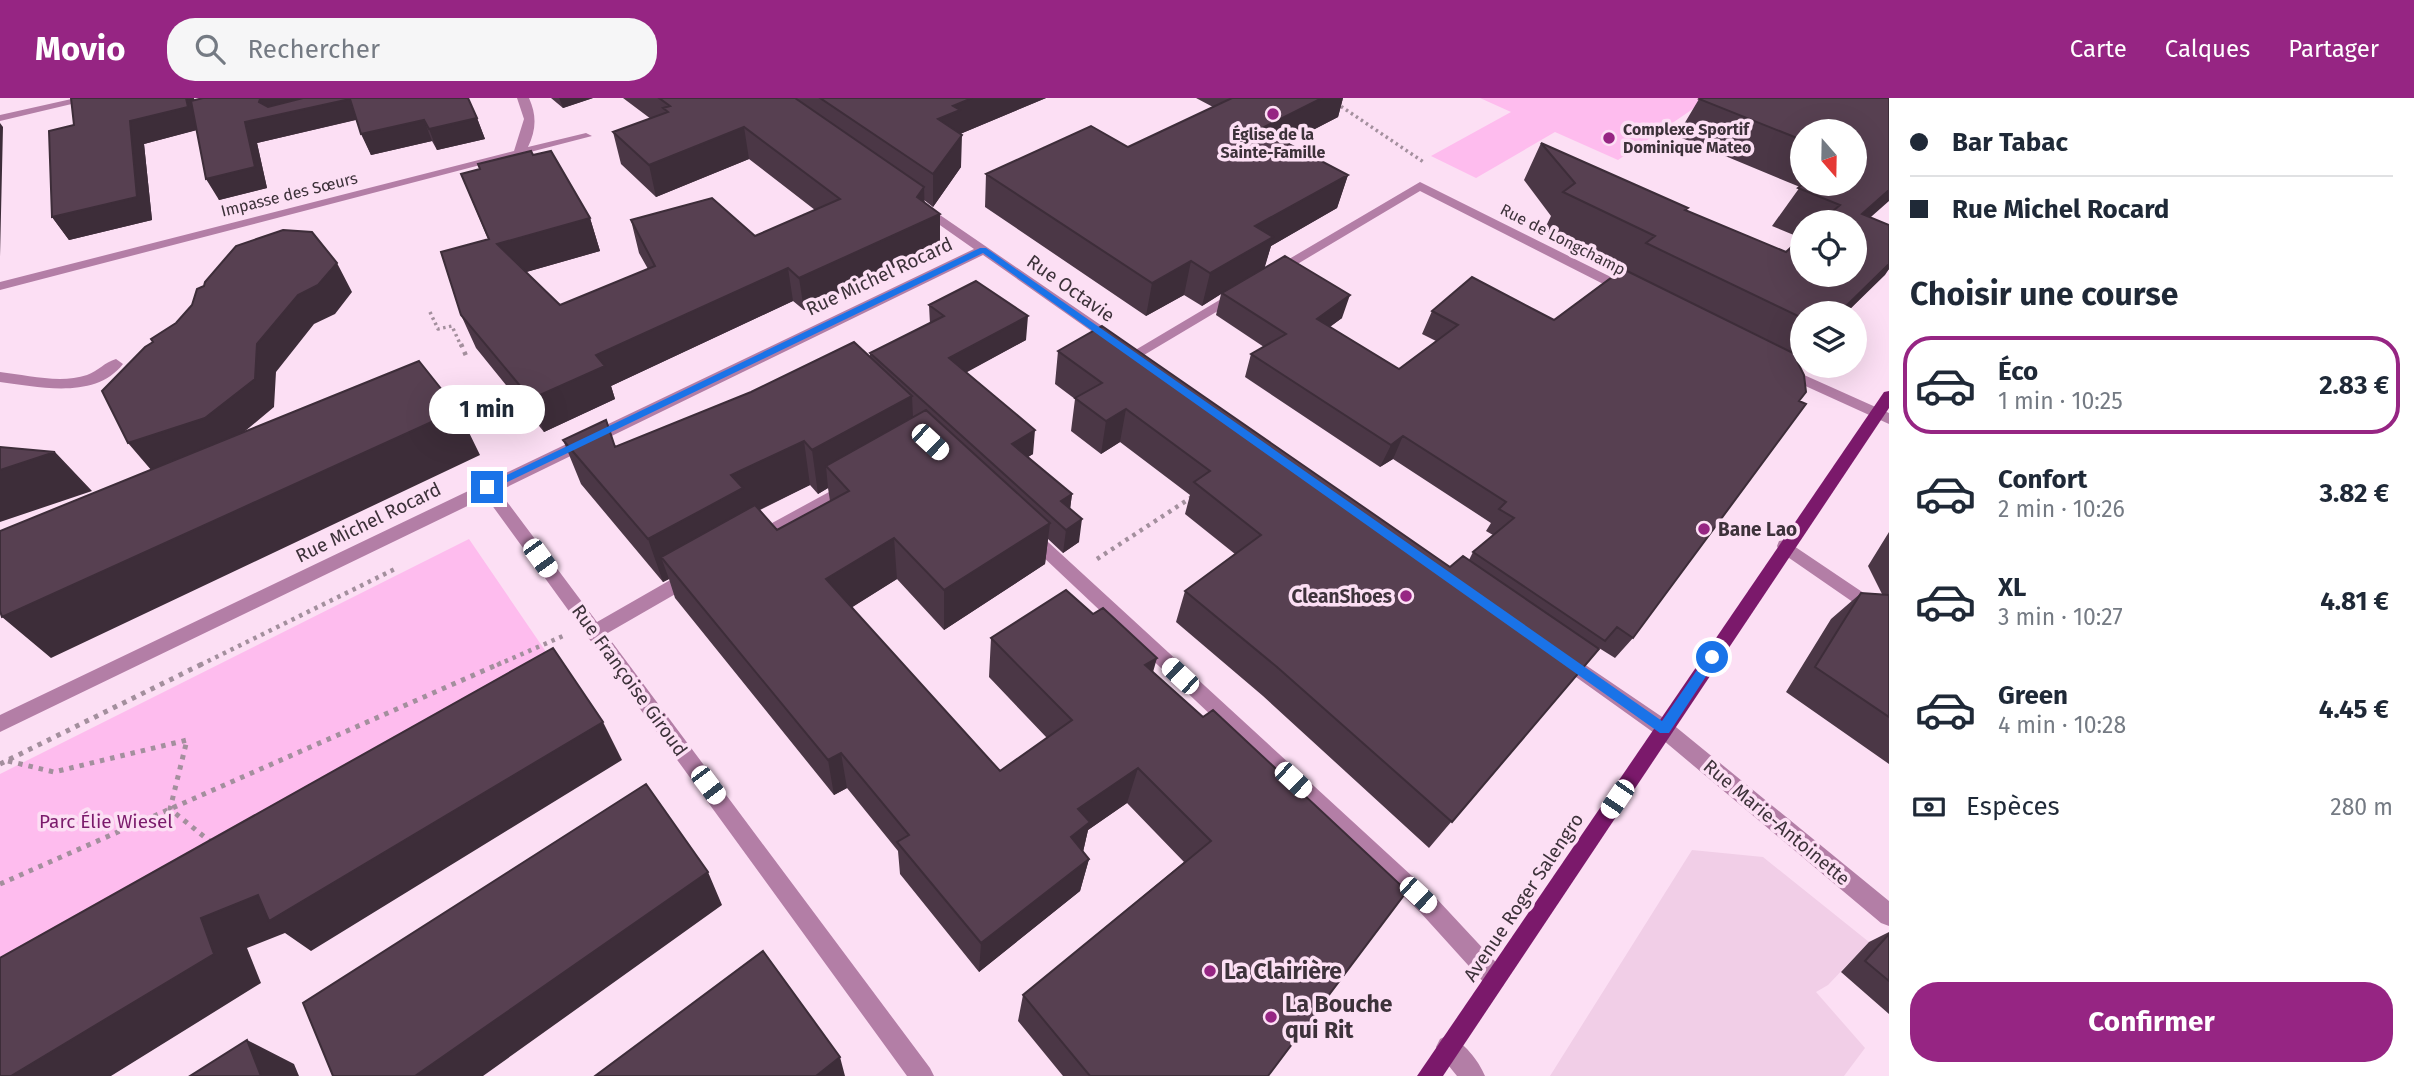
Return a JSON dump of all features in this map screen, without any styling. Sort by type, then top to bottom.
[{"type":"main road","name":"Avenue Roger Salengro","points":[[1429,1076],[1786,546],[1883,417],[1889,396]]},
{"type":"street","points":[[0,118],[91,98]]},
{"type":"street","points":[[519,153],[530,130],[530,115],[523,98]]},
{"type":"street","name":"Impasse des Sœurs","points":[[0,286],[586,136]]},
{"type":"street","name":"Rue de Longchamp","points":[[1134,355],[1420,186],[1642,298]]},
{"type":"street","name":"Rue Octavie","points":[[907,197],[1151,367]]},
{"type":"street","name":"Rue Michel Rocard","points":[[0,724],[983,250]]},
{"type":"street","points":[[0,377],[75,384],[104,375],[116,364]]},
{"type":"street","points":[[1777,367],[1883,417]]},
{"type":"street","points":[[743,548],[871,475]]},
{"type":"street","name":"Rue Françoise Giroud","points":[[487,487],[922,1076]]},
{"type":"street","points":[[1016,522],[1428,905],[1495,978]]},
{"type":"street","points":[[1786,546],[1889,620]]},
{"type":"street","points":[[595,632],[708,568]]},
{"type":"street","points":[[1550,648],[1664,729]]},
{"type":"street","name":"Rue Marie-Antoinette","points":[[1664,729],[1889,915]]},
{"type":"street","points":[[1448,1047],[1473,1076]]},
{"type":"path","points":[[1329,99],[1428,165]]},
{"type":"path","points":[[430,312],[438,329],[452,326],[467,358]]},
{"type":"path","points":[[1073,575],[1194,495]]},
{"type":"path","points":[[0,764],[409,562]]},
{"type":"path","points":[[0,884],[568,634]]},
{"type":"path","points":[[7,760],[54,772],[187,740],[170,809]]},
{"type":"path","points":[[170,809],[217,848]]},
{"type":"shaded area","points":[[1692,850],[1763,857],[1869,942],[1828,985],[1816,992],[1865,1048],[1844,1076],[1550,1076]]},
{"type":"green space","name":"Complexe Sportif Dominique Mateo","points":[[1480,98],[1709,98],[1618,160],[1555,132],[1476,178],[1431,156],[1511,112]]},
{"type":"green space","name":"Parc Élie Wiesel","points":[[469,539],[557,668],[0,984],[0,774]]},
{"type":"building","points":[[71,98],[186,98],[188,107],[130,121],[137,197],[52,217],[49,131],[74,125]]},
{"type":"building","points":[[203,98],[263,98],[259,102],[268,107],[303,98],[468,98],[477,118],[429,129],[424,120],[361,134],[350,99],[245,122],[255,167],[206,179],[191,101]]},
{"type":"building","points":[[659,98],[795,98],[924,187],[917,197],[940,214],[799,278],[788,268],[596,355],[605,366],[531,399],[461,315],[441,252],[489,239],[461,174],[480,169],[478,164],[531,151],[533,155],[551,151],[590,218],[497,244],[560,305],[655,266],[631,220],[712,198],[755,236],[840,199],[744,127],[649,165],[613,132],[668,112],[663,108],[670,106]]},
{"type":"building","points":[[820,98],[972,98],[953,106],[960,110],[938,119],[962,135],[933,174]]},
{"type":"building","points":[[1232,98],[1322,98],[1260,129],[1348,175],[1255,226],[1273,237],[1210,273],[1191,261],[1152,283],[986,174],[1091,126],[1128,147]]},
{"type":"building","points":[[1889,98],[1889,190],[1866,210],[1834,210],[1840,205],[1818,196],[1867,196],[1867,119],[1790,119],[1790,135],[1699,99]]},
{"type":"building","points":[[1541,143],[1688,208],[1685,210],[1786,252],[1790,248],[1790,287],[1866,287],[1851,301],[1790,301],[1790,312],[1646,243],[1655,236],[1563,192],[1575,183]]},
{"type":"building","points":[[1867,216],[1889,225],[1889,264],[1867,286]]},
{"type":"building","points":[[283,230],[312,232],[337,263],[318,285],[298,295],[257,344],[255,379],[205,418],[128,443],[102,391],[153,342],[151,339],[176,323],[192,305],[197,289],[204,286],[236,246]]},
{"type":"building","points":[[1285,256],[1350,295],[1317,319],[1399,369],[1458,325],[1432,311],[1472,277],[1554,320],[1623,269],[1790,352],[1790,378],[1804,378],[1806,392],[1799,401],[1806,404],[1633,638],[1617,627],[1605,641],[1473,552],[1514,518],[1499,509],[1506,502],[1403,436],[1391,445],[1251,354],[1286,334],[1222,293]]},
{"type":"building","points":[[976,281],[1028,316],[949,358],[1035,430],[1012,444],[1072,494],[1061,501],[1082,519],[1066,530],[870,353],[944,316],[929,305]]},
{"type":"building","points":[[1102,326],[1450,567],[1463,556],[1599,649],[1452,822],[1277,667],[1185,591],[1261,535],[1194,482],[1210,471],[1126,409],[1106,421],[1075,398],[1102,383],[1058,351]]},
{"type":"building","points":[[854,342],[912,396],[812,450],[804,441],[731,475],[743,488],[648,539],[563,440],[606,420],[615,447],[751,392]]},
{"type":"building","points":[[419,361],[458,410],[2,617],[0,531]]},
{"type":"building","points":[[926,410],[1050,523],[944,590],[894,538],[826,579],[1000,771],[1072,720],[991,638],[1066,590],[1093,614],[1103,608],[1157,658],[1145,665],[1203,717],[1213,710],[1407,891],[1268,1076],[1090,1076],[1023,995],[1211,841],[1138,768],[1078,809],[1090,822],[1071,837],[1089,859],[981,943],[897,842],[909,835],[841,753],[828,760],[661,557],[755,505],[777,530],[849,491],[826,466]]},
{"type":"building","points":[[0,447],[55,452],[0,470]]},
{"type":"building","points":[[1861,593],[1889,595],[1889,717],[1815,667]]},
{"type":"building","points":[[553,648],[603,722],[269,921],[258,895],[201,918],[214,954],[11,1076],[0,1076],[0,958]]},
{"type":"building","points":[[646,784],[708,872],[415,1076],[333,1076],[303,1003]]},
{"type":"building","points":[[1889,934],[1889,981],[1865,961]]},
{"type":"building","points":[[763,951],[840,1057],[816,1076],[595,1076]]},
{"type":"building","points":[[247,1040],[261,1076],[190,1076]]},
{"type":"place","name":"Église de la Sainte-Famille","points":[[1273,114]]},
{"type":"place","name":"Complexe Sportif Dominique Mateo","points":[[1609,138]]},
{"type":"place","name":"Bane Lao","points":[[1704,529]]},
{"type":"place","name":"CleanShoes","points":[[1406,596]]},
{"type":"place","name":"La Clairière","points":[[1210,971]]},
{"type":"place","name":"La Bouche qui Rit","points":[[1271,1017]]},
{"type":"route","points":[[487,487],[983,250],[1664,729],[1712,657]]}]
